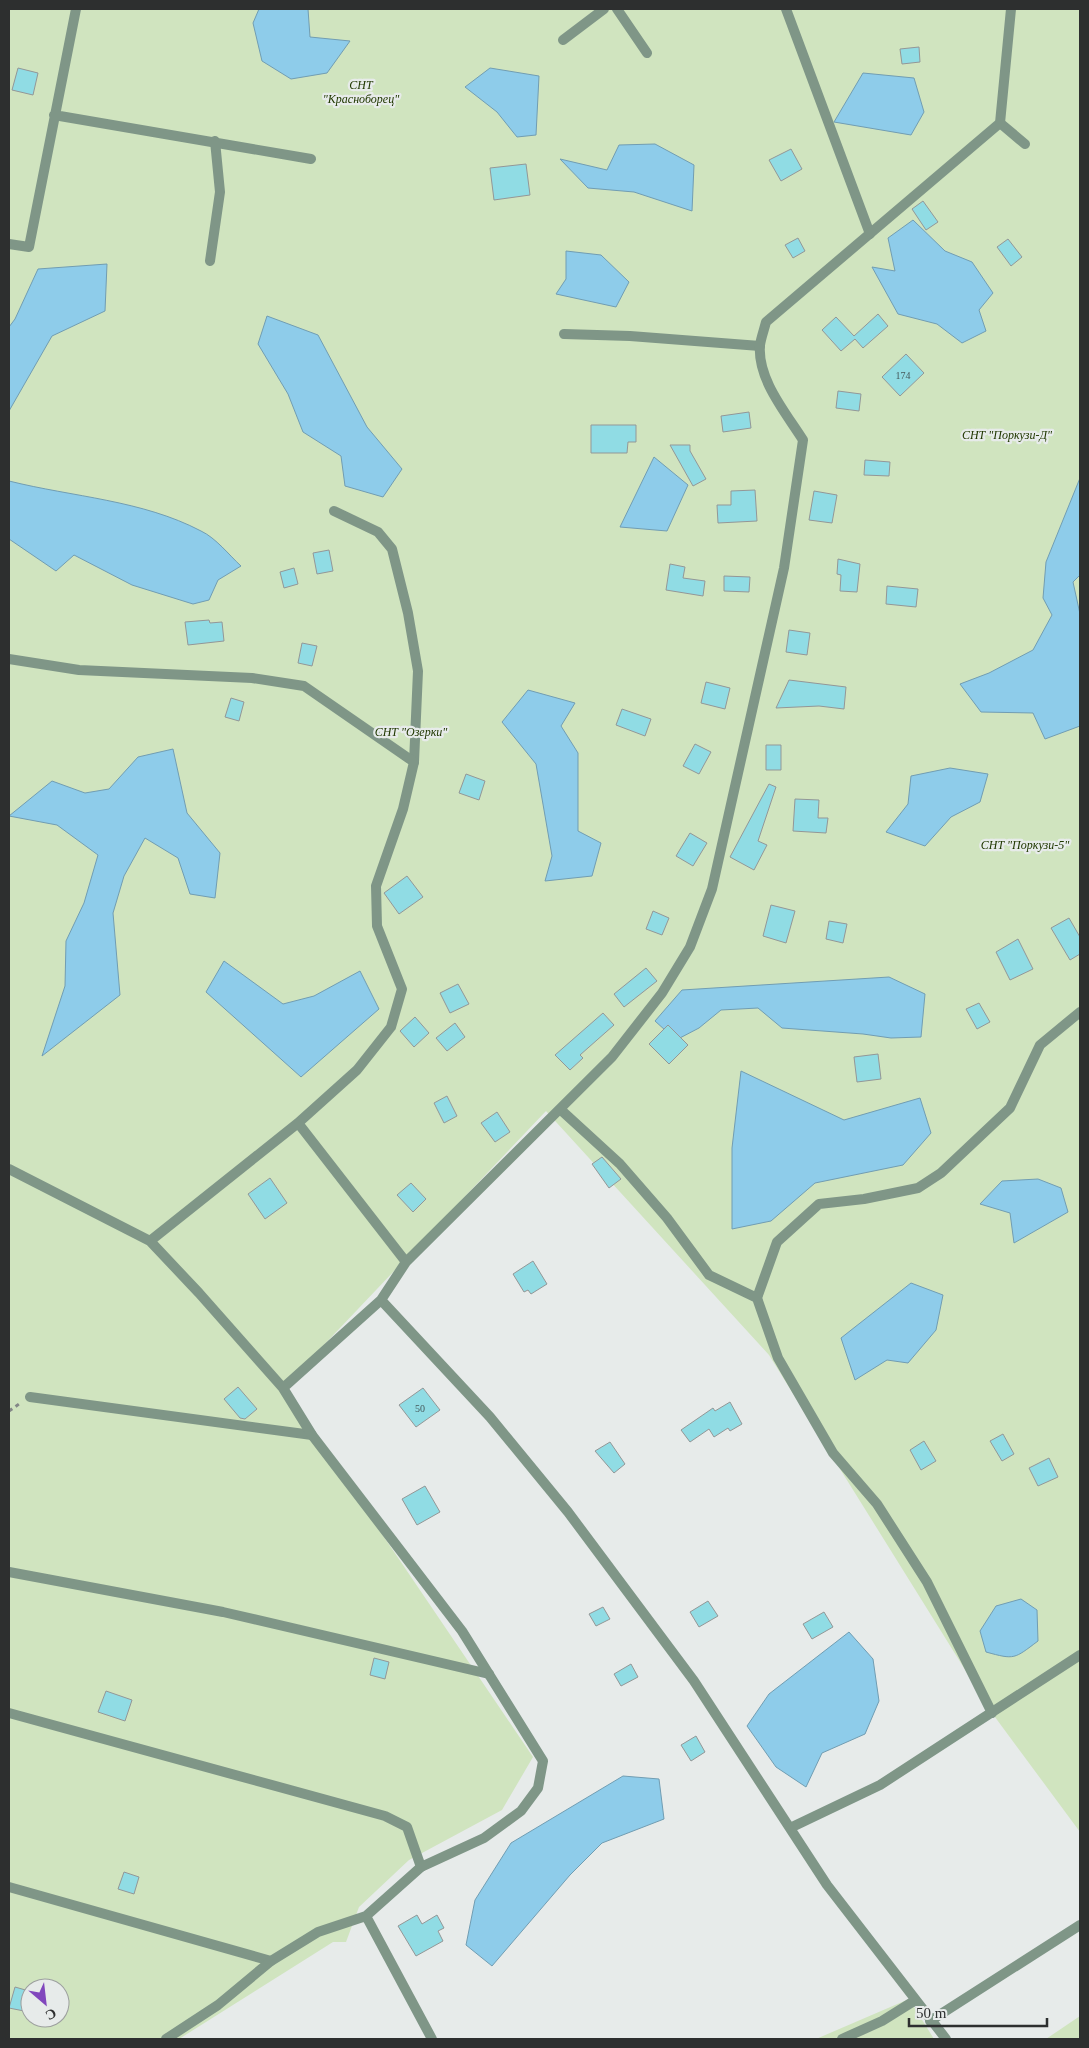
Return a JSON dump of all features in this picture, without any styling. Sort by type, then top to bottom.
[{"type":"street","points":[[9,244],[29,247],[76,9]]},
{"type":"street","points":[[563,40],[604,9]]},
{"type":"street","points":[[618,9],[647,53]]},
{"type":"street","points":[[786,9],[870,234]]},
{"type":"street","points":[[283,1388],[381,1300],[406,1262],[612,1057],[662,993],[690,947],[712,889],[784,568],[803,440],[771,389],[762,368],[760,346],[766,322],[1000,123],[1011,9]]},
{"type":"street","points":[[54,115],[215,141],[311,159]]},
{"type":"street","points":[[1000,123],[1025,144]]},
{"type":"street","points":[[210,261],[220,192],[215,141]]},
{"type":"street","points":[[564,334],[630,336],[760,346]]},
{"type":"street","points":[[150,1241],[298,1123],[357,1070],[391,1027],[402,990],[376,926],[376,886],[403,809],[414,762],[418,671],[408,613],[392,549],[378,532],[334,511]]},
{"type":"street","points":[[9,659],[79,670],[252,678],[304,686],[414,762]]},
{"type":"street","points":[[992,1713],[927,1582],[877,1504],[833,1453],[778,1358],[758,1298],[777,1242],[819,1204],[864,1199],[918,1188],[941,1173],[1010,1108],[1040,1045],[1080,1012]]},
{"type":"street","points":[[560,1110],[620,1164],[667,1218],[709,1276],[758,1298]]},
{"type":"street","points":[[298,1123],[406,1262]]},
{"type":"street","points":[[9,1169],[150,1241],[199,1293],[283,1388],[312,1435],[462,1631],[543,1760],[538,1788],[520,1811],[484,1838],[421,1867],[366,1916],[318,1932],[271,1961],[218,2005],[166,2039]]},
{"type":"street","points":[[381,1300],[490,1417],[568,1512],[694,1681],[827,1885],[914,2001],[946,2039]]},
{"type":"street","points":[[30,1397],[312,1435]]},
{"type":"street","points":[[9,1572],[223,1612],[489,1674]]},
{"type":"street","points":[[790,1828],[880,1785],[1080,1655]]},
{"type":"street","points":[[9,1714],[385,1816],[408,1826],[421,1867]]},
{"type":"street","points":[[9,1887],[271,1961]]},
{"type":"street","points":[[366,1916],[432,2039]]},
{"type":"street","points":[[930,2021],[1080,1925]]},
{"type":"street","points":[[842,2039],[882,2021],[914,2001]]},
{"type":"green space","name":"СНТ \"Озерки\"","points":[[9,9],[1080,9],[1080,1832],[992,1713],[769,1355],[546,1111],[283,1388],[533,1757],[502,1810],[409,1860],[359,1907],[346,1942],[333,1942],[179,2039],[9,2039]]},
{"type":"green space","points":[[909,1999],[934,2039],[816,2039]]},
{"type":"green space","points":[[1080,2016],[1080,2039],[1046,2039]]},
{"type":"water","points":[[259,9],[308,9],[310,37],[350,41],[327,73],[291,79],[262,61],[253,23]]},
{"type":"water","points":[[490,68],[539,76],[536,135],[517,137],[497,112],[465,87]]},
{"type":"water","points":[[863,73],[914,78],[924,112],[911,135],[834,122]]},
{"type":"water","points":[[655,144],[694,165],[692,211],[634,192],[588,188],[560,159],[607,170],[619,145]]},
{"type":"water","points":[[913,220],[945,251],[972,262],[993,293],[979,310],[986,331],[962,343],[937,324],[898,314],[872,267],[895,271],[888,238]]},
{"type":"water","points":[[566,251],[601,255],[629,282],[616,307],[556,294],[566,279]]},
{"type":"water","points":[[107,264],[105,311],[52,336],[9,411],[9,327],[15,319],[38,269]]},
{"type":"water","points":[[267,316],[318,335],[367,427],[402,469],[383,497],[345,486],[341,456],[303,432],[288,394],[258,344]]},
{"type":"water","points":[[654,457],[688,485],[667,531],[620,527]]},
{"type":"water","points":[[1080,478],[1080,575],[1073,582],[1080,614],[1080,726],[1045,739],[1033,713],[981,712],[960,684],[989,673],[1033,650],[1052,615],[1043,598],[1046,562]]},
{"type":"water","points":[[9,481],[107,500],[155,512],[201,531],[212,538],[241,566],[218,580],[209,600],[193,604],[132,585],[74,555],[56,571],[9,539]]},
{"type":"water","points":[[528,690],[575,703],[561,726],[578,753],[578,831],[601,843],[592,876],[545,881],[552,856],[536,764],[502,722]]},
{"type":"water","points":[[173,749],[187,813],[220,853],[215,898],[190,894],[178,858],[145,838],[124,876],[113,913],[120,995],[42,1056],[65,986],[66,941],[84,903],[98,855],[57,825],[9,816],[52,781],[85,793],[109,789],[138,757]]},
{"type":"water","points":[[950,768],[988,774],[980,802],[951,817],[925,846],[886,832],[908,804],[911,776]]},
{"type":"water","points":[[224,961],[283,1004],[314,996],[360,971],[379,1009],[301,1077],[206,992]]},
{"type":"water","points":[[889,977],[925,994],[921,1037],[891,1038],[782,1028],[758,1008],[721,1010],[699,1028],[676,1040],[655,1021],[682,990]]},
{"type":"water","points":[[741,1071],[844,1120],[920,1098],[931,1133],[903,1165],[815,1183],[771,1221],[732,1229],[732,1148]]},
{"type":"water","points":[[1038,1179],[1061,1188],[1068,1212],[1014,1243],[1010,1213],[980,1204],[1002,1181]]},
{"type":"water","points":[[911,1283],[943,1295],[936,1330],[908,1363],[887,1360],[855,1380],[841,1338]]},
{"type":"water","points":[[1021,1599],[1037,1610],[1038,1641],[1014,1656],[1009,1657],[986,1652],[980,1631],[996,1606]]},
{"type":"water","points":[[849,1632],[873,1659],[879,1701],[865,1734],[822,1753],[806,1787],[776,1767],[747,1726],[769,1694]]},
{"type":"water","points":[[623,1776],[659,1779],[664,1819],[602,1843],[570,1875],[492,1966],[466,1945],[475,1900],[511,1843]]},
{"type":"building","points":[[919,47],[920,62],[902,64],[900,49]]},
{"type":"building","points":[[18,68],[38,73],[33,95],[12,90]]},
{"type":"building","points":[[791,149],[802,169],[781,181],[769,160]]},
{"type":"building","points":[[526,164],[530,195],[494,200],[490,168]]},
{"type":"building","points":[[923,201],[938,222],[926,230],[912,209]]},
{"type":"building","points":[[798,238],[805,251],[793,258],[785,245]]},
{"type":"building","points":[[1008,239],[1022,257],[1011,266],[997,247]]},
{"type":"building","points":[[878,314],[888,326],[863,348],[855,339],[841,351],[822,330],[836,317],[854,336]]},
{"type":"building","points":[[906,354],[924,373],[900,396],[882,377]]},
{"type":"building","points":[[838,391],[861,394],[859,411],[836,408]]},
{"type":"building","points":[[749,412],[751,428],[723,432],[721,416]]},
{"type":"building","points":[[591,425],[636,425],[636,442],[628,442],[627,453],[591,453]]},
{"type":"building","points":[[670,445],[690,445],[690,451],[706,479],[693,486]]},
{"type":"building","points":[[865,460],[890,462],[889,476],[864,475]]},
{"type":"building","points":[[755,490],[757,521],[718,523],[717,505],[731,505],[731,491]]},
{"type":"building","points":[[814,491],[837,495],[832,523],[809,520]]},
{"type":"building","points":[[329,550],[333,571],[317,574],[313,553]]},
{"type":"building","points":[[838,559],[860,564],[857,592],[840,591],[841,575],[837,574]]},
{"type":"building","points":[[670,564],[685,567],[683,578],[705,581],[703,596],[666,590]]},
{"type":"building","points":[[294,568],[298,584],[284,588],[280,572]]},
{"type":"building","points":[[724,576],[750,577],[749,592],[724,591]]},
{"type":"building","points":[[887,586],[918,589],[916,607],[886,604]]},
{"type":"building","points":[[209,620],[210,623],[222,622],[224,641],[188,645],[185,622]]},
{"type":"building","points":[[789,630],[810,633],[807,655],[786,652]]},
{"type":"building","points":[[302,643],[317,646],[312,666],[298,663]]},
{"type":"building","points":[[789,680],[846,687],[844,709],[819,706],[776,708]]},
{"type":"building","points":[[706,682],[730,688],[725,709],[701,703]]},
{"type":"building","points":[[231,698],[244,702],[239,721],[225,717]]},
{"type":"building","points":[[622,709],[651,719],[645,736],[616,725]]},
{"type":"building","points":[[695,744],[711,752],[699,774],[683,766]]},
{"type":"building","points":[[766,745],[781,745],[781,770],[766,770]]},
{"type":"building","points":[[466,774],[485,781],[479,800],[459,793]]},
{"type":"building","points":[[769,784],[776,787],[758,841],[767,845],[754,870],[730,857]]},
{"type":"building","points":[[795,799],[819,800],[818,818],[828,818],[826,833],[793,831]]},
{"type":"building","points":[[690,833],[707,843],[693,866],[676,856]]},
{"type":"building","points":[[407,876],[423,897],[399,914],[384,893]]},
{"type":"building","points":[[771,905],[795,911],[786,943],[763,936]]},
{"type":"building","points":[[653,911],[669,918],[662,935],[646,929]]},
{"type":"building","points":[[1069,918],[1080,937],[1080,954],[1070,960],[1051,928]]},
{"type":"building","points":[[829,921],[847,924],[843,943],[826,939]]},
{"type":"building","points":[[1018,939],[1033,969],[1010,980],[996,952]]},
{"type":"building","points":[[646,968],[657,981],[624,1007],[614,994]]},
{"type":"building","points":[[458,984],[469,1004],[450,1013],[440,993]]},
{"type":"building","points":[[979,1003],[990,1022],[977,1029],[966,1009]]},
{"type":"building","points":[[603,1013],[614,1025],[580,1055],[583,1058],[570,1070],[555,1055]]},
{"type":"building","points":[[415,1017],[429,1033],[414,1047],[400,1031]]},
{"type":"building","points":[[455,1023],[465,1037],[447,1051],[436,1038]]},
{"type":"building","points":[[668,1025],[688,1045],[669,1064],[649,1044]]},
{"type":"building","points":[[878,1054],[881,1079],[857,1082],[854,1057]]},
{"type":"building","points":[[447,1096],[457,1116],[444,1123],[434,1103]]},
{"type":"building","points":[[497,1112],[510,1132],[495,1142],[481,1123]]},
{"type":"building","points":[[602,1157],[621,1179],[609,1188],[592,1164]]},
{"type":"building","points":[[270,1178],[287,1203],[265,1219],[248,1194]]},
{"type":"building","points":[[411,1183],[426,1199],[413,1212],[397,1195]]},
{"type":"building","points":[[533,1261],[547,1284],[531,1294],[528,1290],[524,1292],[513,1274]]},
{"type":"building","points":[[238,1387],[257,1409],[245,1419],[240,1418],[224,1399]]},
{"type":"building","points":[[423,1388],[440,1410],[416,1427],[399,1405]]},
{"type":"building","points":[[730,1402],[742,1424],[730,1431],[728,1428],[714,1437],[709,1429],[690,1442],[681,1430],[713,1408],[715,1411]]},
{"type":"building","points":[[1003,1434],[1014,1454],[1002,1461],[990,1441]]},
{"type":"building","points":[[924,1441],[936,1461],[921,1470],[910,1450]]},
{"type":"building","points":[[610,1442],[625,1464],[614,1473],[595,1451]]},
{"type":"building","points":[[1049,1458],[1058,1477],[1038,1486],[1029,1468]]},
{"type":"building","points":[[425,1486],[440,1512],[417,1525],[402,1499]]},
{"type":"building","points":[[708,1601],[718,1616],[699,1627],[690,1612]]},
{"type":"building","points":[[603,1607],[610,1619],[596,1626],[589,1614]]},
{"type":"building","points":[[824,1612],[833,1627],[812,1639],[803,1624]]},
{"type":"building","points":[[374,1658],[389,1662],[385,1679],[370,1675]]},
{"type":"building","points":[[631,1664],[638,1677],[621,1686],[614,1674]]},
{"type":"building","points":[[106,1691],[132,1700],[125,1721],[98,1712]]},
{"type":"building","points":[[696,1736],[705,1752],[691,1761],[681,1745]]},
{"type":"building","points":[[124,1872],[139,1877],[134,1894],[118,1889]]},
{"type":"building","points":[[417,1915],[422,1924],[437,1915],[444,1928],[438,1931],[443,1941],[416,1956],[398,1926]]},
{"type":"building","points":[[15,1987],[20,1988],[20,2010],[9,2008]]},
{"type":"park label","name":"СНТ \"Красноборец\"","points":[[361,92]]},
{"type":"park label","name":"СНТ \"Поркузи-Д\"","points":[[1007,435]]},
{"type":"park label","name":"СНТ \"Поркузи-5\"","points":[[1025,845]]}]
